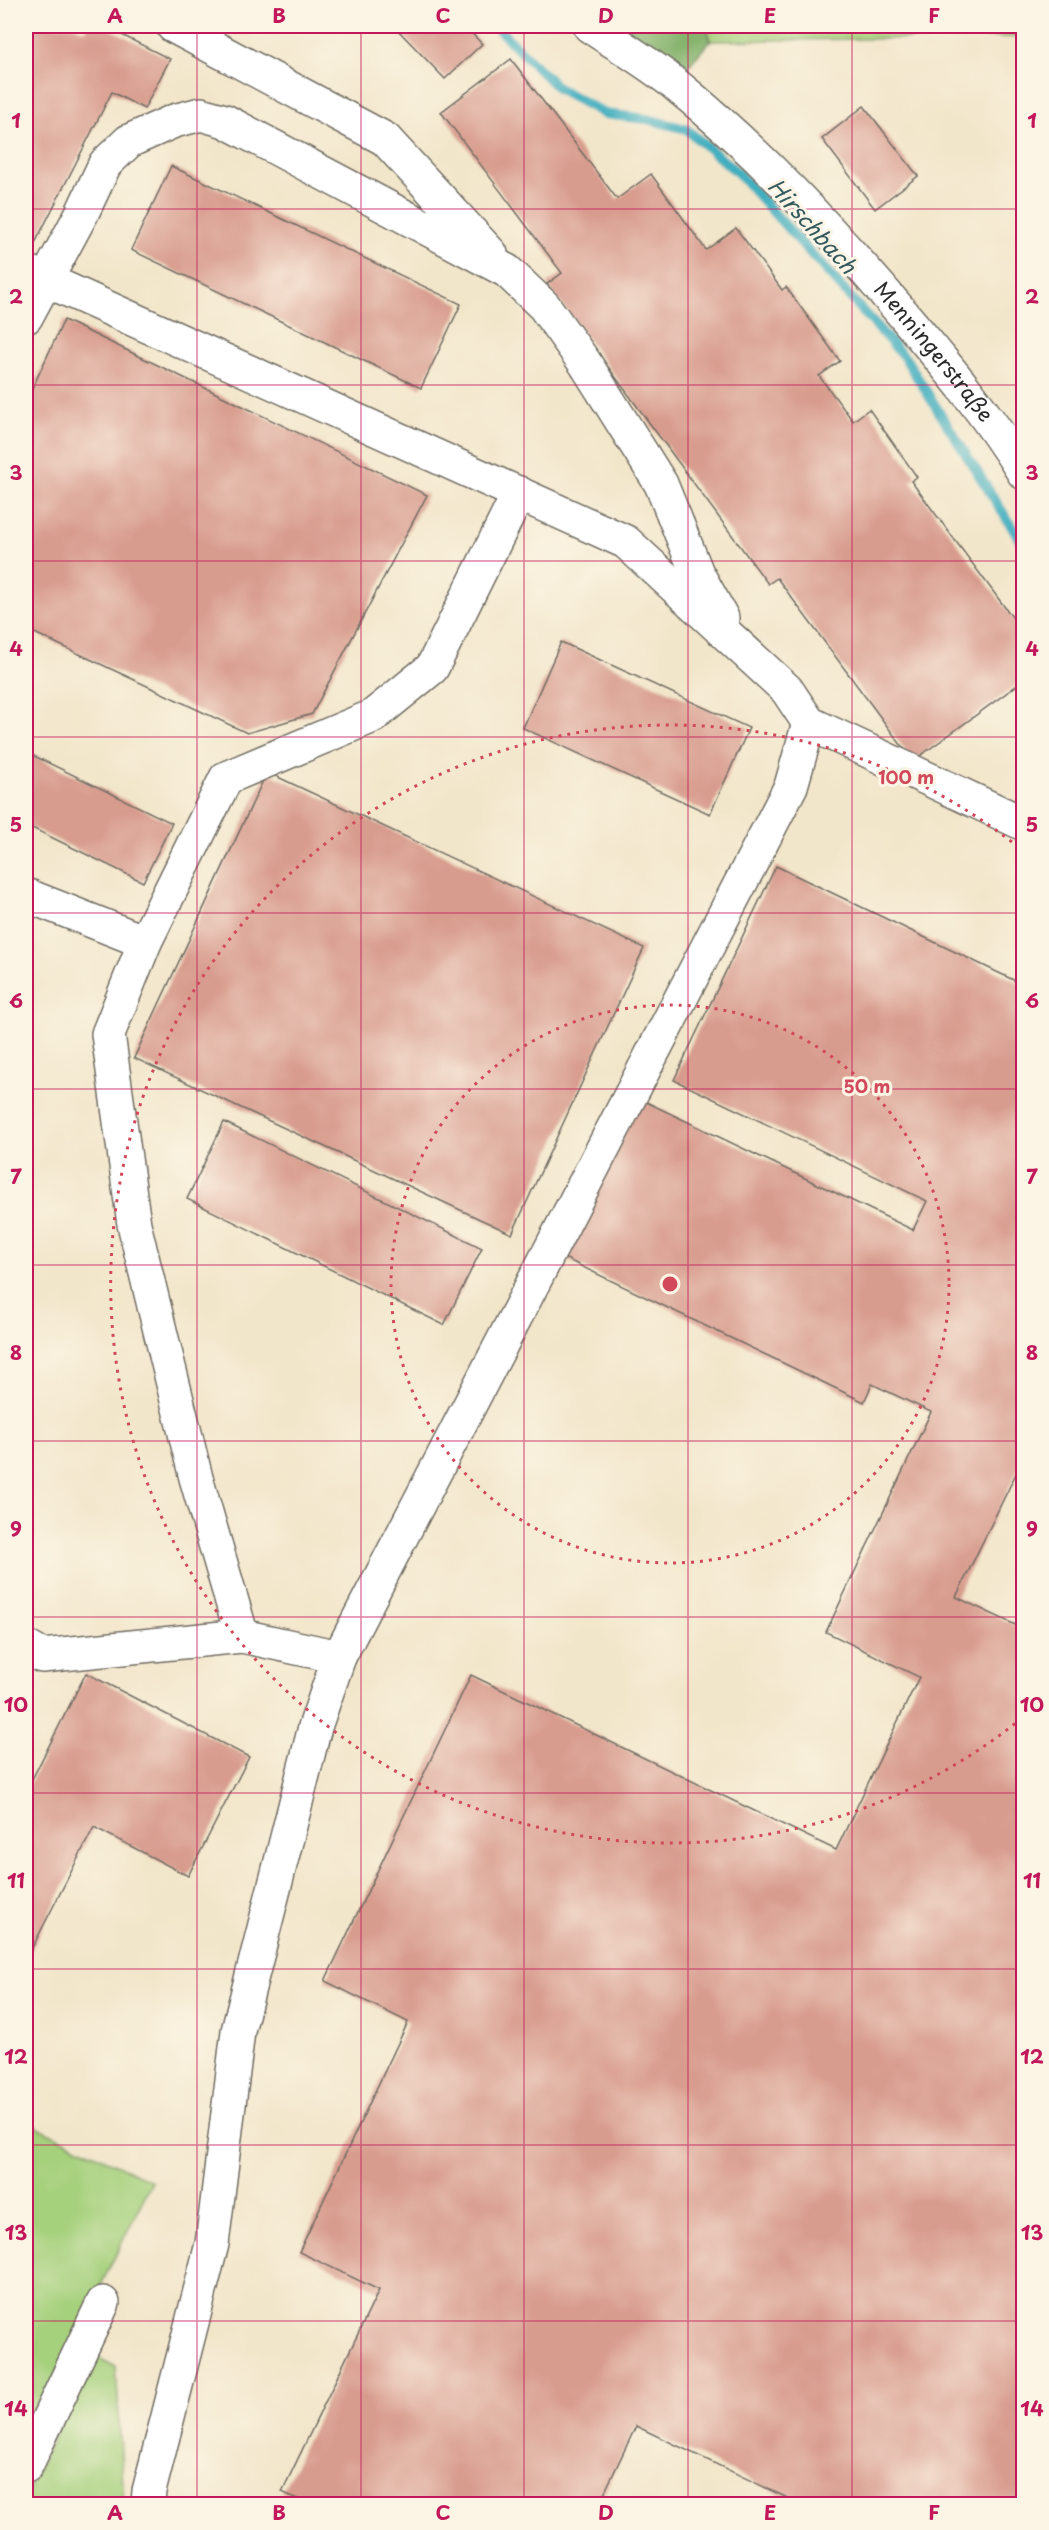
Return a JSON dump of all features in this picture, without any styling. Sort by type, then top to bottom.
[{"type":"street","points":[[173,26],[385,139],[507,271],[544,306],[585,363],[661,484],[697,573],[734,641]]},
{"type":"street","name":"Menningerstraße","points":[[590,26],[675,84],[774,172],[874,280],[930,345],[970,396],[1023,473]]},
{"type":"street","points":[[26,317],[35,276],[82,213],[105,164],[129,141],[174,121],[201,114],[225,121],[507,271]]},
{"type":"street","points":[[35,276],[626,542],[788,690],[809,723],[1023,824]]},
{"type":"street","points":[[242,1636],[196,1478],[134,1224],[108,1034],[145,942],[226,778],[373,716],[432,668],[519,493]]},
{"type":"street","points":[[148,2505],[149,2491],[212,2244],[238,2031],[315,1727],[339,1657],[791,786],[809,723]]},
{"type":"street","points":[[26,895],[145,942]]},
{"type":"street","points":[[26,1647],[42,1656],[242,1636],[339,1657]]},
{"type":"street","points":[[26,2466],[103,2303]]},
{"type":"green space","points":[[606,26],[707,26],[710,41],[679,77]]},
{"type":"green space","points":[[707,26],[1023,26],[1024,37],[710,41]]},
{"type":"green space","points":[[26,2122],[152,2181],[26,2438]]},
{"type":"green space","points":[[93,2355],[116,2367],[124,2504],[26,2504],[26,2495]]},
{"type":"building","points":[[26,26],[73,26],[85,31],[87,26],[104,26],[170,59],[144,109],[112,92],[30,253],[26,251]]},
{"type":"building","points":[[394,26],[465,26],[482,44],[445,79]]},
{"type":"building","points":[[511,59],[617,199],[651,174],[706,250],[736,228],[782,290],[786,287],[840,361],[819,376],[853,421],[869,409],[917,477],[911,481],[1024,633],[1024,680],[913,761],[777,578],[768,584],[547,284],[562,273],[441,112]]},
{"type":"building","points":[[864,106],[918,176],[875,209],[822,139]]},
{"type":"building","points":[[171,166],[461,304],[421,388],[131,250]]},
{"type":"building","points":[[64,320],[427,495],[312,714],[247,733],[26,629],[26,402]]},
{"type":"building","points":[[561,642],[749,728],[710,814],[523,728]]},
{"type":"building","points":[[26,752],[172,823],[143,882],[26,825]]},
{"type":"building","points":[[267,772],[644,948],[512,1234],[134,1058]]},
{"type":"building","points":[[776,866],[1024,985],[1024,1457],[956,1597],[1024,1629],[1024,2504],[800,2504],[636,2426],[599,2504],[308,2504],[282,2492],[379,2290],[299,2252],[408,2022],[325,1981],[471,1675],[836,1850],[919,1677],[826,1632],[931,1412],[872,1384],[864,1402],[564,1258],[640,1099],[913,1230],[927,1201],[674,1080]]},
{"type":"building","points":[[224,1122],[482,1248],[444,1325],[187,1199]]},
{"type":"building","points":[[86,1673],[249,1757],[188,1876],[94,1827],[30,1952],[26,1950],[26,1791]]},
{"type":"waterway","name":"Hirschbach","points":[[495,26],[558,88],[605,114],[647,119],[686,129],[738,173],[905,358],[1024,546]]}]
